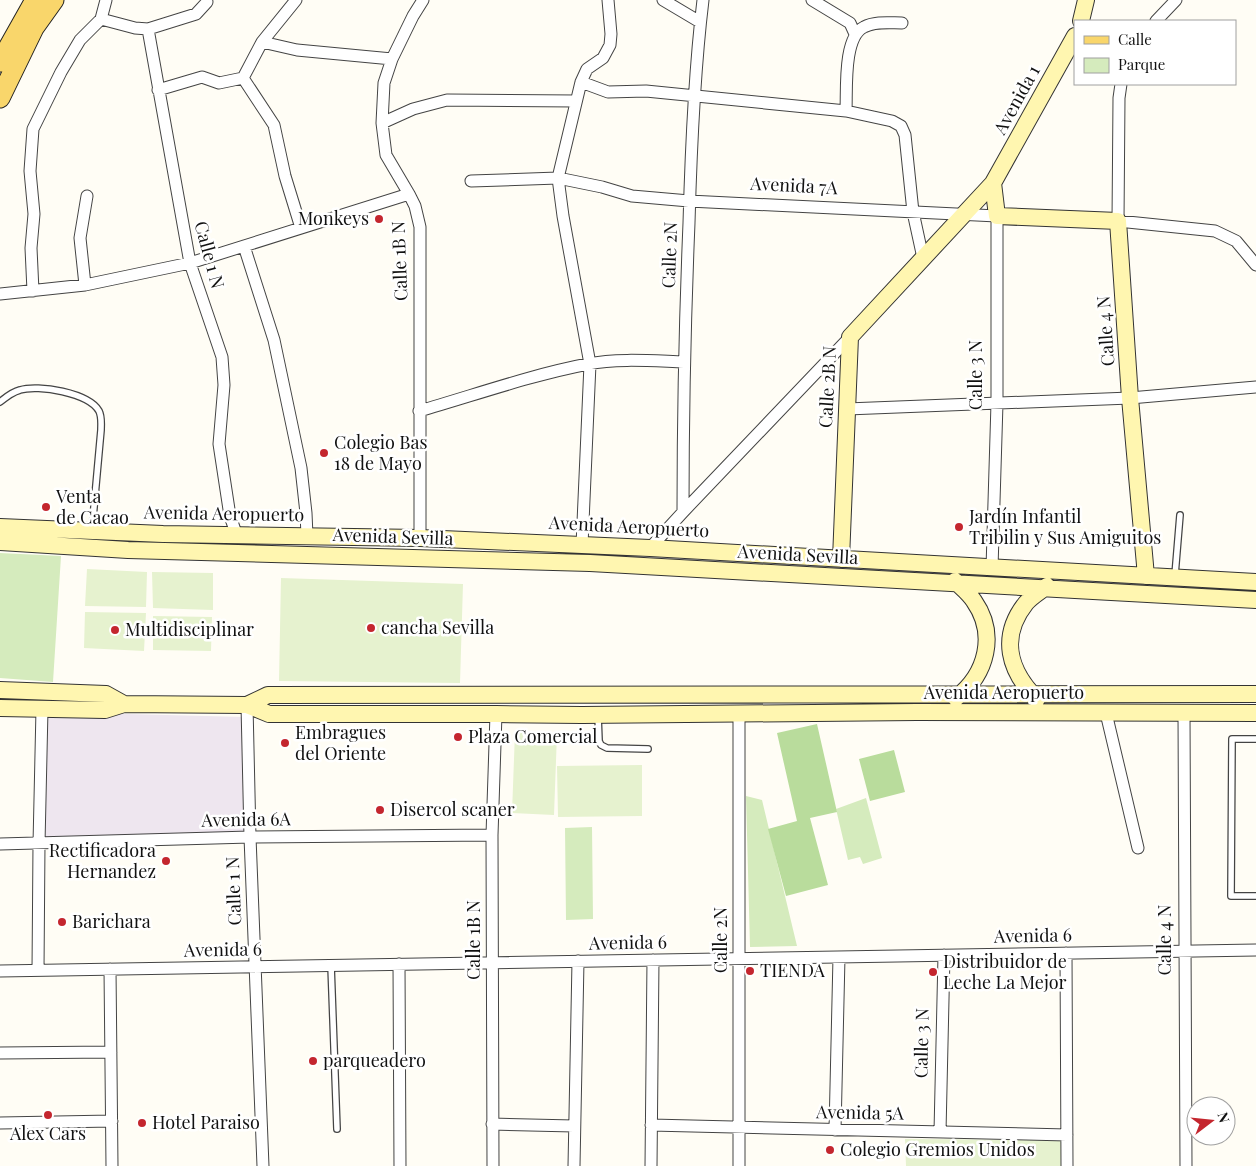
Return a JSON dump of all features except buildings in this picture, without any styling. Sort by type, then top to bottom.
[{"type":"main road","points":[[0,62],[36,0]]},
{"type":"main road","points":[[0,98],[34,28],[54,0]]},
{"type":"street","points":[[33,291],[32,248],[34,214],[30,171],[33,129],[61,72],[80,40],[101,18],[106,0]]},
{"type":"street","points":[[243,78],[262,42],[296,0]]},
{"type":"street","name":"Calle 1B N","points":[[420,538],[420,227],[415,206],[386,155],[382,124],[384,83],[392,59],[423,0]]},
{"type":"street","points":[[582,545],[590,364],[563,216],[558,178],[576,101],[586,69],[602,58],[610,45],[608,0]]},
{"type":"street","points":[[663,0],[700,22]]},
{"type":"street","name":"Calle 2N","points":[[683,512],[684,362],[689,201],[694,94],[703,0]]},
{"type":"street","points":[[812,0],[826,4],[850,22],[854,34],[849,55],[846,110]]},
{"type":"street","points":[[1081,20],[1086,0]]},
{"type":"street","points":[[1157,20],[1176,0]]},
{"type":"street","points":[[101,18],[135,28],[148,29],[196,14],[207,2]]},
{"type":"street","points":[[854,34],[863,27],[876,23],[902,23]]},
{"type":"street","name":"Calle 1 N","points":[[148,29],[190,263],[222,357],[224,385],[219,444],[230,516],[237,536]]},
{"type":"street","name":"Avenida 1","points":[[993,183],[1074,38]]},
{"type":"street","points":[[262,42],[298,50],[392,59]]},
{"type":"street","points":[[158,90],[202,78],[219,83],[243,78]]},
{"type":"street","points":[[243,78],[274,125],[285,176],[301,228]]},
{"type":"street","points":[[581,82],[608,92],[646,91],[694,94],[749,102],[846,110],[892,120],[901,126],[905,135],[913,212],[923,258]]},
{"type":"street","name":"Calle 4 N","points":[[1121,85],[1119,98],[1118,221],[1130,398],[1146,576]]},
{"type":"street","points":[[382,124],[413,109],[447,100],[576,101]]},
{"type":"street","name":"Avenida 7A","points":[[471,182],[558,178],[602,187],[632,196],[689,201],[1118,221]]},
{"type":"street","name":"Calle 2B N","points":[[841,559],[850,337],[993,183]]},
{"type":"street","name":"Calle 3 N","points":[[992,568],[996,403],[997,216],[993,183]]},
{"type":"street","points":[[0,294],[85,285],[190,263],[409,194]]},
{"type":"street","points":[[85,285],[80,238],[87,196]]},
{"type":"street","points":[[1118,221],[1215,231],[1236,241],[1256,265]]},
{"type":"street","points":[[244,246],[274,340],[301,468],[307,536]]},
{"type":"street","points":[[634,566],[850,337]]},
{"type":"street","points":[[419,411],[509,384],[590,364],[635,361],[684,362]]},
{"type":"street","points":[[847,409],[1130,398],[1256,387]]},
{"type":"street","name":"Avenida Aeropuerto","points":[[0,527],[237,536],[420,538],[582,545],[1256,582]]},
{"type":"street","points":[[128,550],[163,534],[210,552]]},
{"type":"street","name":"Avenida Sevilla","points":[[0,542],[128,550],[663,567],[958,585],[1256,600]]},
{"type":"street","points":[[650,548],[663,567]]},
{"type":"street","points":[[937,713],[960,695],[976,679],[984,660],[987,639],[983,618],[973,600],[939,565]]},
{"type":"street","points":[[1051,713],[1018,677],[1011,658],[1011,638],[1016,618],[1027,602],[1062,571]]},
{"type":"street","name":"Avenida Aeropuerto","points":[[0,690],[106,694],[124,704]]},
{"type":"street","points":[[247,705],[268,695],[1256,694]]},
{"type":"street","name":"Avenida Aeropuerto","points":[[0,708],[105,710],[124,704],[247,705],[269,714],[1256,713]]},
{"type":"street","name":"Calle 1 N","points":[[247,705],[254,967],[262,1166]]},
{"type":"street","points":[[38,970],[42,709]]},
{"type":"street","name":"Calle 2N","points":[[739,713],[739,1166]]},
{"type":"street","points":[[1106,713],[1138,848]]},
{"type":"street","name":"Calle 4 N","points":[[1184,713],[1186,1166]]},
{"type":"street","name":"Calle 1B N","points":[[493,1166],[491,963],[492,835],[496,714]]},
{"type":"street","name":"Avenida 6A","points":[[0,844],[250,837],[492,835]]},
{"type":"street","name":"Avenida 6","points":[[0,971],[1256,950]]},
{"type":"street","points":[[1066,953],[1067,1166]]},
{"type":"street","name":"Calle 3 N","points":[[940,1132],[944,955]]},
{"type":"street","points":[[835,1130],[839,957]]},
{"type":"street","points":[[651,1166],[653,960]]},
{"type":"street","points":[[574,1166],[578,961]]},
{"type":"street","points":[[399,964],[400,1166]]},
{"type":"street","points":[[110,969],[112,1166]]},
{"type":"street","points":[[0,1053],[111,1052]]},
{"type":"street","points":[[0,1123],[112,1121]]},
{"type":"street","points":[[492,1124],[574,1126]]},
{"type":"street","name":"Avenida 5A","points":[[651,1125],[1067,1136]]},
{"type":"lane","points":[[0,402],[20,390],[47,389],[80,398],[93,404],[98,409],[101,418],[101,430],[92,531]]},
{"type":"lane","points":[[1175,577],[1180,515]]},
{"type":"lane","points":[[598,715],[599,741],[601,745],[607,748],[648,749]]},
{"type":"lane","points":[[1256,739],[1232,739],[1231,896],[1256,896]]},
{"type":"lane","points":[[331,965],[337,1129]]},
{"type":"shaded area","points":[[48,712],[245,717],[245,836],[45,841]]},
{"type":"green space","points":[[0,553],[61,556],[53,682],[0,678]]},
{"type":"green space","name":"Multidisciplinar","points":[[87,569],[147,572],[146,607],[85,606]]},
{"type":"green space","name":"Multidisciplinar","points":[[152,572],[213,573],[213,610],[153,608]]},
{"type":"green space","name":"cancha Sevilla","points":[[281,578],[463,584],[460,683],[279,681]]},
{"type":"green space","name":"Multidisciplinar","points":[[85,612],[146,613],[144,651],[84,648]]},
{"type":"green space","name":"Multidisciplinar","points":[[153,616],[212,617],[211,651],[153,650]]},
{"type":"green space","points":[[817,724],[837,812],[810,818],[828,885],[786,896],[768,829],[797,821],[777,733]]},
{"type":"green space","points":[[515,732],[557,734],[554,815],[512,813]]},
{"type":"green space","points":[[894,750],[905,792],[870,801],[859,759]]},
{"type":"green space","points":[[642,765],[642,816],[558,817],[557,766]]},
{"type":"green space","points":[[746,796],[762,800],[797,946],[750,947]]},
{"type":"green space","points":[[866,798],[882,858],[863,864],[860,857],[848,860],[836,809]]},
{"type":"green space","points":[[592,827],[593,919],[566,920],[565,828]]},
{"type":"green space","points":[[905,1139],[1062,1140],[1062,1166],[906,1166]]},
{"type":"place","name":"Monkeys","points":[[379,219]]},
{"type":"place","name":"Colegio Bas 18 de Mayo","points":[[324,453]]},
{"type":"place","name":"Venta de Cacao","points":[[46,507]]},
{"type":"place","name":"Jardín Infantil Tribilin y Sus Amiguitos","points":[[959,527]]},
{"type":"place","name":"cancha Sevilla","points":[[371,628]]},
{"type":"place","name":"Multidisciplinar","points":[[115,630]]},
{"type":"place","name":"Plaza Comercial","points":[[458,737]]},
{"type":"place","name":"Embragues del Oriente","points":[[285,743]]},
{"type":"place","name":"Disercol scaner","points":[[380,810]]},
{"type":"place","name":"Rectificadora Hernandez","points":[[166,861]]},
{"type":"place","name":"Barichara","points":[[62,922]]},
{"type":"place","name":"TIENDA","points":[[750,971]]},
{"type":"place","name":"Distribuidor de Leche La Mejor","points":[[933,972]]},
{"type":"place","name":"parqueadero","points":[[313,1061]]},
{"type":"place","name":"Alex Cars","points":[[48,1115]]},
{"type":"place","name":"Hotel Paraiso","points":[[142,1123]]},
{"type":"place","name":"Colegio Gremios Unidos","points":[[830,1150]]}]
